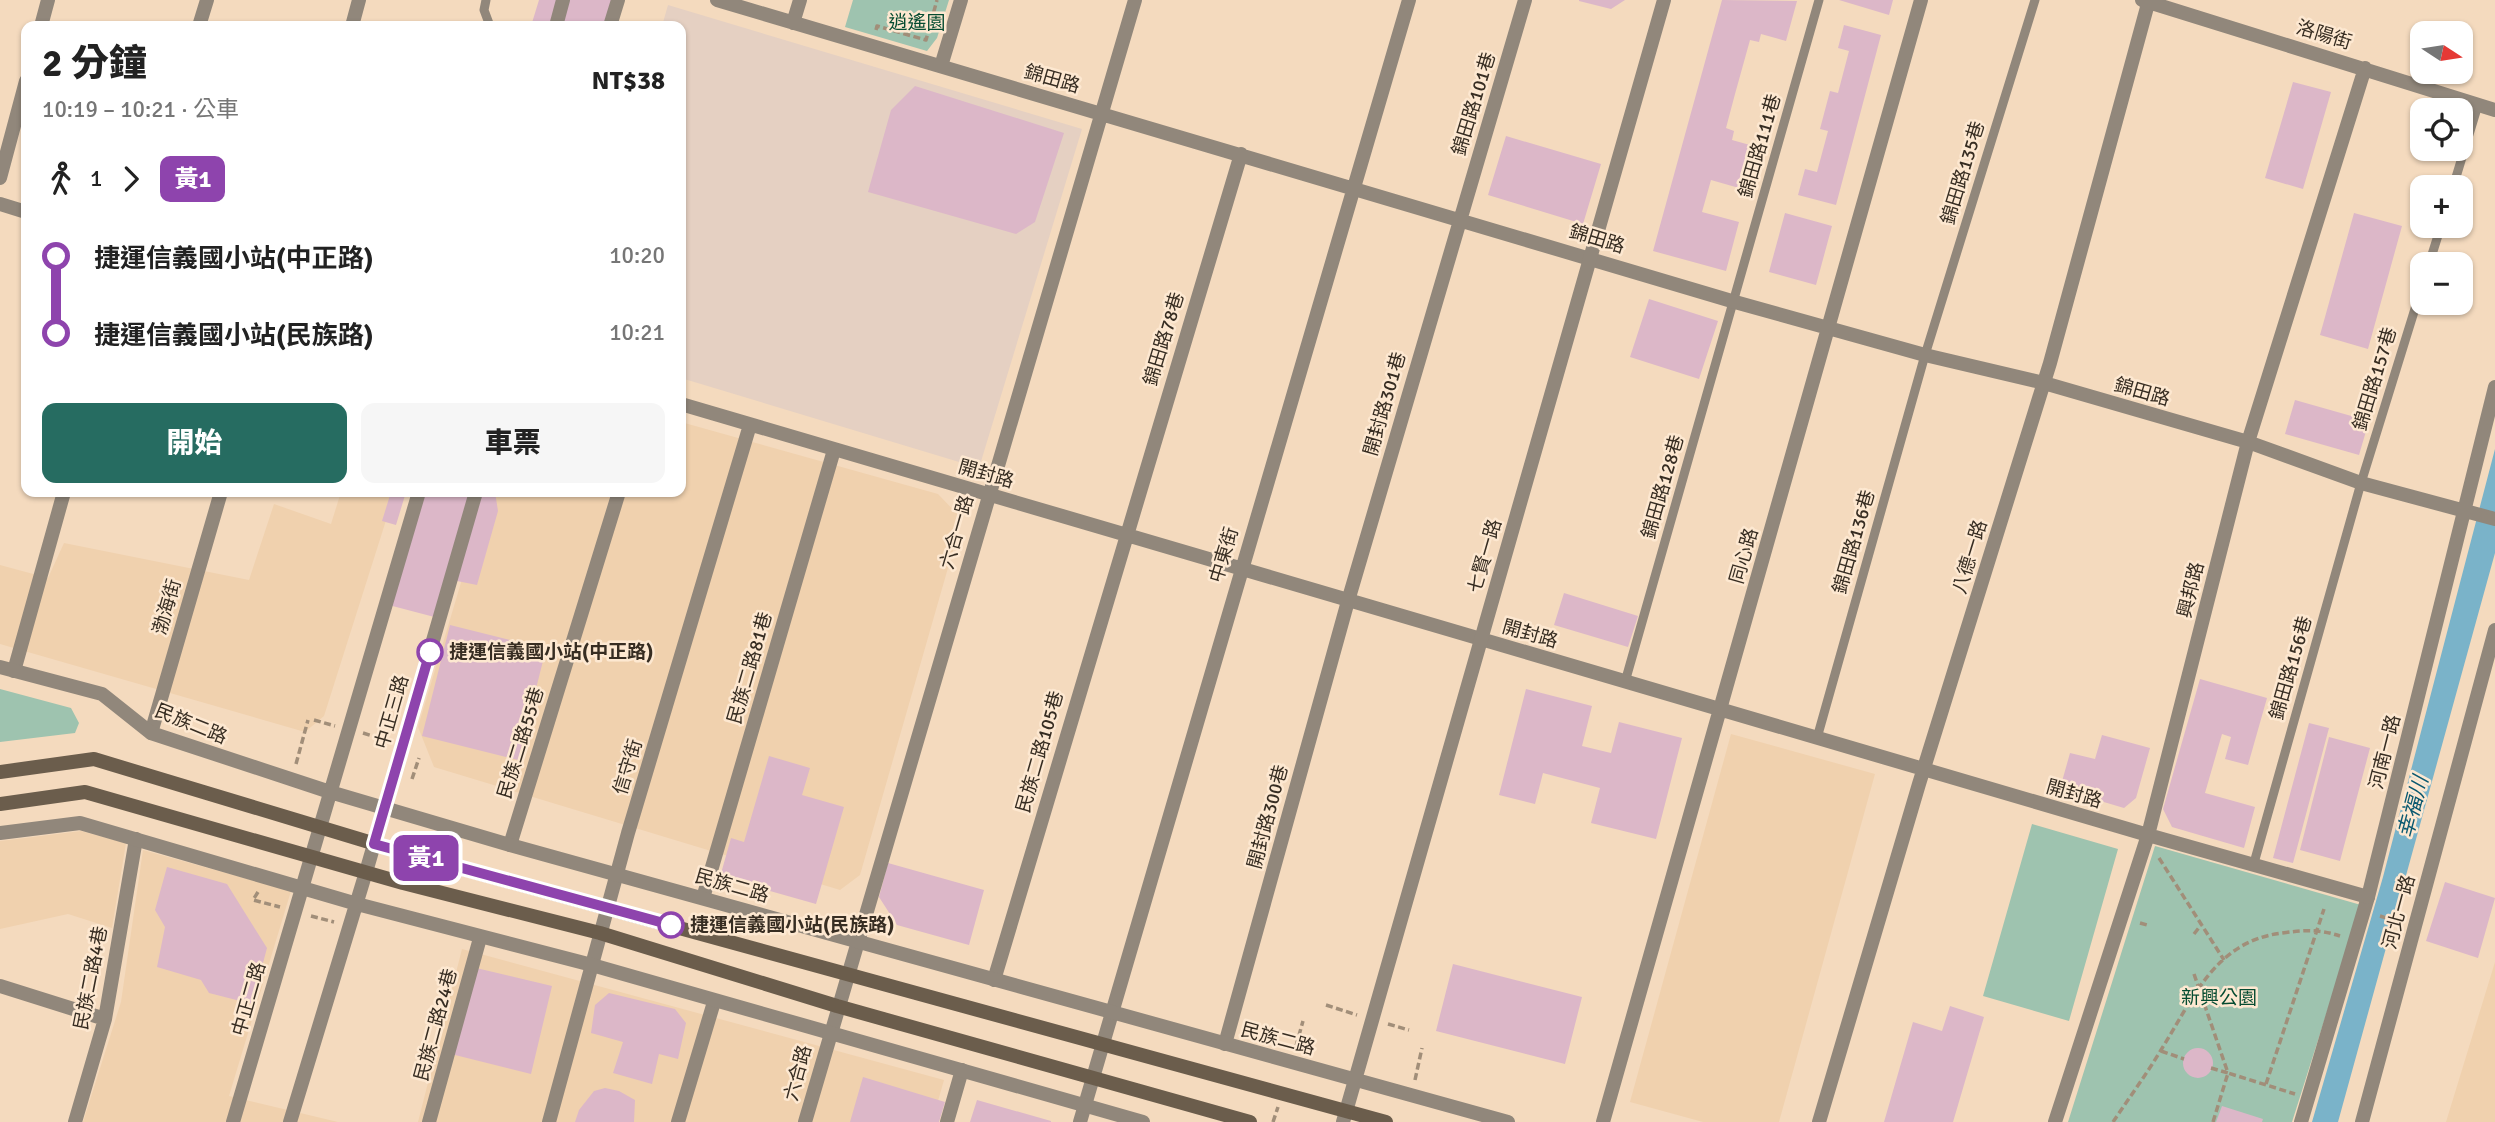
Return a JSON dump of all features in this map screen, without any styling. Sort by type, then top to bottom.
[{"type":"main road","points":[[0,772],[94,759],[374,844],[1102,1044],[1344,1116],[1386,1122]]},
{"type":"main road","points":[[0,804],[85,792],[366,872],[600,933],[837,1006],[1250,1122]]},
{"type":"street","points":[[42,21],[48,0]]},
{"type":"street","points":[[201,21],[207,0]]},
{"type":"street","points":[[353,21],[359,0]]},
{"type":"street","points":[[558,21],[564,0]]},
{"type":"street","points":[[612,21],[618,0]]},
{"type":"street","name":"錦田路","points":[[717,0],[1828,329],[2044,383],[2248,442],[2361,483],[2495,519]]},
{"type":"street","points":[[793,23],[800,0]]},
{"type":"street","points":[[941,66],[961,0]]},
{"type":"street","name":"六合一路","points":[[829,1034],[1135,0]]},
{"type":"street","name":"中東街","points":[[1080,1122],[1409,0]]},
{"type":"street","name":"錦田路101巷","points":[[1460,218],[1525,0]]},
{"type":"street","name":"七賢一路","points":[[1344,1116],[1664,0]]},
{"type":"street","name":"同心路","points":[[1603,1122],[1921,0]]},
{"type":"street","name":"洛陽街","points":[[2146,1],[2495,110]]},
{"type":"street","name":"八德一路","points":[[1819,1122],[1924,769],[2044,383],[2146,1]]},
{"type":"street","name":"興邦路","points":[[2055,1122],[2148,835],[2248,442],[2365,68]]},
{"type":"street","points":[[0,178],[21,100]]},
{"type":"street","name":"錦田路78巷","points":[[1125,535],[1241,154]]},
{"type":"street","points":[[0,204],[21,210]]},
{"type":"street","name":"開封路301巷","points":[[1348,600],[1460,218]]},
{"type":"street","name":"河南一路","points":[[2301,1122],[2364,912],[2472,512],[2495,387]]},
{"type":"street","name":"開封路","points":[[686,406],[1720,710],[2368,897]]},
{"type":"street","name":"信守街","points":[[549,1122],[616,874],[750,425]]},
{"type":"street","name":"民族二路81巷","points":[[704,898],[835,450]]},
{"type":"street","points":[[7,669],[62,497]]},
{"type":"street","name":"渤海街","points":[[150,733],[220,497]]},
{"type":"street","name":"中正三路","points":[[302,886],[417,497]]},
{"type":"street","name":"中正三路","points":[[357,904],[475,497]]},
{"type":"street","name":"民族二路55巷","points":[[510,845],[618,497]]},
{"type":"street","name":"民族二路105巷","points":[[994,980],[1125,535]]},
{"type":"street","name":"開封路300巷","points":[[1225,1044],[1348,600]]},
{"type":"street","name":"河北一路","points":[[2362,1122],[2495,630]]},
{"type":"street","name":"民族二路","points":[[7,669],[102,694],[150,733],[330,792],[510,845],[1508,1122]]},
{"type":"street","points":[[0,833],[80,822],[357,904],[592,965],[714,1002],[1143,1122]]},
{"type":"street","name":"民族二路4巷","points":[[75,1122],[105,1019],[136,839]]},
{"type":"street","name":"中正二路","points":[[233,1122],[302,886]]},
{"type":"street","points":[[290,1122],[357,904]]},
{"type":"street","name":"民族二路24巷","points":[[429,1122],[480,938]]},
{"type":"street","points":[[0,986],[105,1019]]},
{"type":"street","points":[[678,1122],[714,1002]]},
{"type":"street","name":"六合路","points":[[805,1122],[829,1034]]},
{"type":"street","points":[[947,1122],[962,1070]]},
{"type":"lane","points":[[486,0],[484,10],[488,21]]},
{"type":"lane","name":"錦田路111巷","points":[[1735,302],[1819,0]]},
{"type":"lane","name":"錦田路135巷","points":[[1926,355],[2035,0]]},
{"type":"lane","points":[[2457,175],[2479,105]]},
{"type":"lane","name":"錦田路128巷","points":[[1625,682],[1735,302]]},
{"type":"lane","name":"錦田路157巷","points":[[2361,483],[2413,315]]},
{"type":"lane","name":"錦田路136巷","points":[[1817,738],[1926,355]]},
{"type":"lane","name":"錦田路156巷","points":[[2254,863],[2361,483]]},
{"type":"path","points":[[870,45],[877,26],[926,40],[937,0]]},
{"type":"path","points":[[2159,858],[2224,960]]},
{"type":"path","points":[[2266,1084],[2324,909]]},
{"type":"path","points":[[2364,912],[2415,926]]},
{"type":"path","points":[[2140,923],[2147,925]]},
{"type":"path","points":[[2194,934],[2202,924]]},
{"type":"path","points":[[2113,1122],[2161,1051],[2192,996],[2238,945],[2259,936],[2317,928],[2356,940]]},
{"type":"path","points":[[2194,974],[2201,986],[2228,1073],[2213,1122]]},
{"type":"path","points":[[2161,1051],[2184,1059]]},
{"type":"path","points":[[2211,1068],[2308,1098]]},
{"type":"shaded area","points":[[668,5],[1082,129],[979,468],[686,380],[686,21],[663,21]]},
{"type":"shaded area","points":[[686,423],[938,494],[962,519],[860,875],[840,890],[434,767],[418,727],[487,497],[686,497]]},
{"type":"shaded area","points":[[339,497],[393,497],[324,716],[305,732],[0,644],[0,565],[48,578],[64,543],[249,580],[274,504],[331,524]]},
{"type":"shaded area","points":[[1731,734],[1875,774],[1779,1122],[1703,1122],[1630,1102]]},
{"type":"shaded area","points":[[81,831],[126,843],[112,928],[68,914],[0,929],[0,841]]},
{"type":"shaded area","points":[[143,850],[291,891],[229,1096],[338,1122],[83,1122],[121,1002]]},
{"type":"shaded area","points":[[462,949],[944,1080],[932,1122],[418,1122]]},
{"type":"shaded area","points":[[2495,962],[2495,1122],[2446,1122]]},
{"type":"green space","name":"逍遙園","points":[[853,0],[949,0],[937,38],[927,51],[845,27]]},
{"type":"green space","points":[[0,689],[71,708],[79,723],[75,733],[0,742]]},
{"type":"green space","points":[[2032,824],[2118,849],[2069,1021],[1983,996]]},
{"type":"green space","name":"新興公園","points":[[2155,846],[2361,905],[2292,1122],[2068,1122]]},
{"type":"water","name":"幸福川","points":[[2495,449],[2495,553],[2338,1122],[2312,1122],[2383,877]]},
{"type":"building","points":[[539,0],[558,0],[552,21],[533,21]]},
{"type":"building","points":[[568,0],[623,0],[617,21],[562,21]]},
{"type":"building","points":[[1579,0],[1625,0],[1611,9],[1579,1]]},
{"type":"building","points":[[1722,0],[1797,1],[1786,41],[1761,34],[1759,42],[1750,40],[1735,94],[1726,128],[1734,131],[1732,140],[1757,147],[1746,190],[1711,180],[1702,212],[1739,222],[1726,271],[1653,251]]},
{"type":"building","points":[[1839,0],[1893,0],[1889,15]]},
{"type":"building","points":[[1844,25],[1881,35],[1836,205],[1798,195],[1805,169],[1817,172],[1828,131],[1820,129],[1830,91],[1838,93],[1849,51],[1838,48]]},
{"type":"building","points":[[2293,82],[2331,92],[2303,189],[2265,178]]},
{"type":"building","points":[[915,86],[1064,133],[1035,222],[1016,234],[868,192],[891,110]]},
{"type":"building","points":[[1506,136],[1601,164],[1583,224],[1488,195]]},
{"type":"building","points":[[1785,213],[1832,226],[1816,285],[1769,272]]},
{"type":"building","points":[[2354,213],[2402,226],[2368,349],[2320,335]]},
{"type":"building","points":[[1649,299],[1718,321],[1699,379],[1630,357]]},
{"type":"building","points":[[2295,400],[2369,421],[2359,455],[2285,434]]},
{"type":"building","points":[[389,497],[404,497],[396,525],[382,521]]},
{"type":"building","points":[[420,497],[496,497],[498,511],[477,585],[457,581],[442,619],[381,603]]},
{"type":"building","points":[[1564,593],[1638,616],[1628,647],[1554,625]]},
{"type":"building","points":[[450,625],[546,649],[518,760],[422,736]]},
{"type":"building","points":[[2200,679],[2267,698],[2248,765],[2225,759],[2231,737],[2222,734],[2205,793],[2255,807],[2244,848],[2172,827],[2163,809]]},
{"type":"building","points":[[1526,689],[1592,706],[1582,746],[1611,753],[1619,722],[1682,738],[1656,839],[1591,823],[1600,788],[1543,773],[1535,804],[1499,795]]},
{"type":"building","points":[[2309,723],[2329,728],[2293,863],[2273,858]]},
{"type":"building","points":[[2102,735],[2150,748],[2136,798],[2124,808],[2070,792],[2061,785],[2070,753],[2095,759]]},
{"type":"building","points":[[2329,737],[2370,748],[2340,861],[2300,850]]},
{"type":"building","points":[[769,756],[810,768],[802,795],[844,807],[816,904],[720,877],[731,838],[744,842]]},
{"type":"building","points":[[888,863],[984,890],[969,945],[897,925],[879,897]]},
{"type":"building","points":[[167,867],[227,884],[267,948],[252,1004],[209,993],[201,980],[157,967],[165,927],[155,910]]},
{"type":"building","points":[[2445,882],[2495,898],[2478,958],[2426,941]]},
{"type":"building","points":[[1453,964],[1582,997],[1565,1064],[1436,1031]]},
{"type":"building","points":[[472,967],[552,986],[531,1074],[451,1054]]},
{"type":"building","points":[[609,993],[675,1009],[686,1023],[678,1059],[659,1054],[652,1084],[613,1073],[623,1042],[591,1033],[595,1005]]},
{"type":"building","points":[[1950,1006],[1984,1017],[1953,1122],[1884,1122],[1913,1022],[1942,1031]]},
{"type":"building","points":[[2198,1048],[2208,1053],[2213,1063],[2208,1073],[2198,1078],[2188,1073],[2183,1063],[2188,1053]]},
{"type":"building","points":[[863,1077],[945,1102],[939,1122],[850,1122]]},
{"type":"building","points":[[605,1088],[619,1091],[635,1100],[634,1122],[575,1122],[579,1110],[594,1091]]},
{"type":"building","points":[[977,1100],[1051,1121],[1051,1122],[970,1122]]},
{"type":"building","points":[[2222,1106],[2263,1119],[2262,1122],[2216,1122]]},
{"type":"bus line","name":"黃1","points":[[430,652],[374,844],[671,925]]},
{"type":"place","name":"捷運信義國小站(中正路)","points":[[430,652]]},
{"type":"place","name":"捷運信義國小站(民族路)","points":[[671,925]]}]
